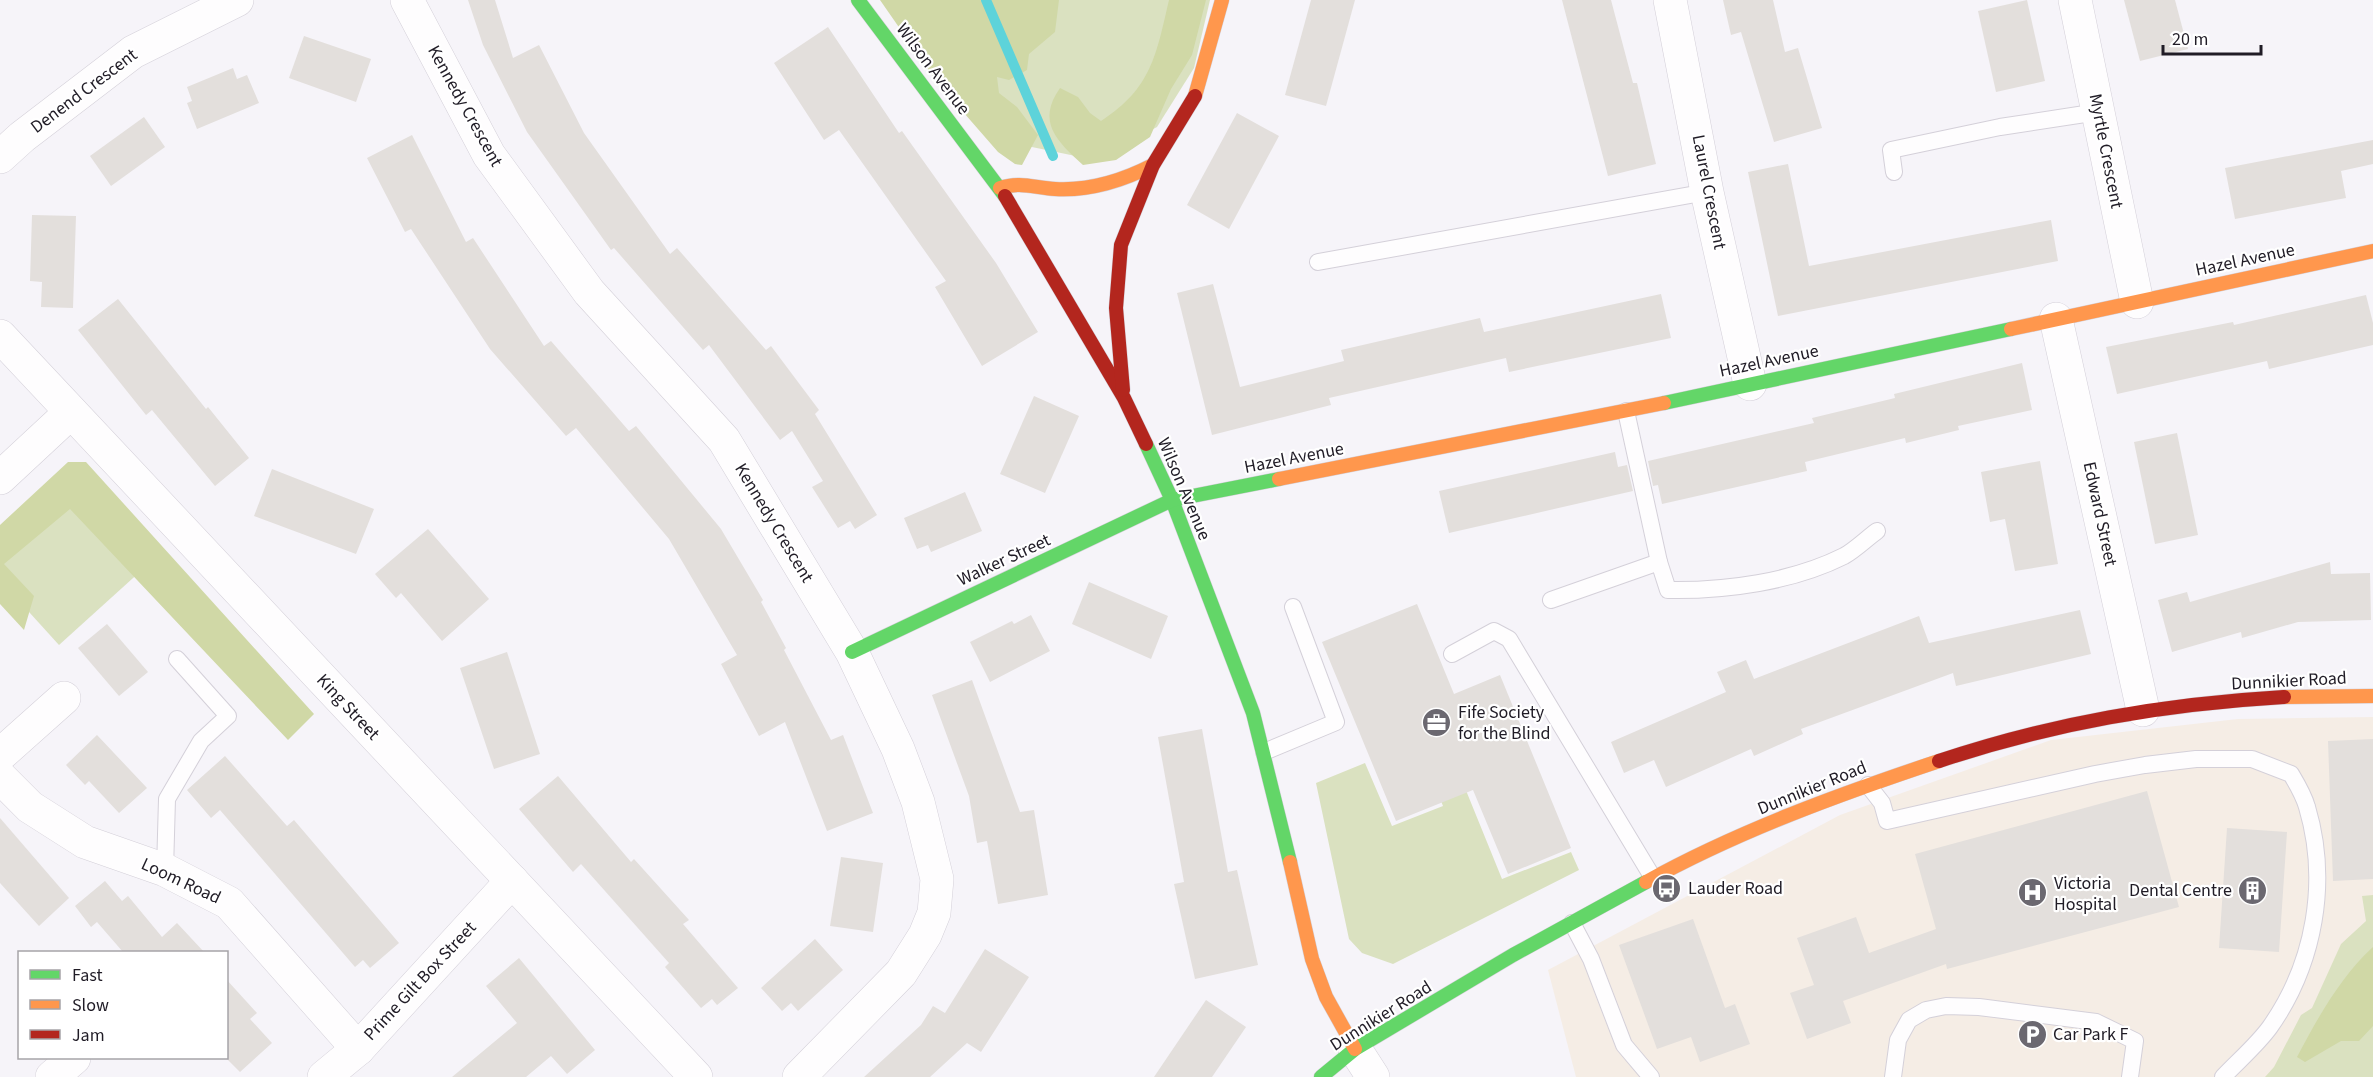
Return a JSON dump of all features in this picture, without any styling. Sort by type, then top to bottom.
[{"type":"street","name":"Denend Crescent","points":[[0,158],[22,137],[133,52],[237,0]]},
{"type":"street","name":"Kennedy Crescent","points":[[407,0],[489,155],[589,292],[724,440],[852,652],[898,748],[918,802],[937,879],[934,912],[925,936],[901,973],[799,1077]]},
{"type":"street","name":"Wilson Avenue","points":[[858,0],[1000,188],[1124,398],[1172,500],[1253,713],[1312,959],[1326,997],[1355,1049]]},
{"type":"street","points":[[1124,398],[1116,308],[1121,245],[1153,165],[1199,90],[1222,0]]},
{"type":"street","name":"Laurel Crescent","points":[[1670,0],[1707,192],[1750,384]]},
{"type":"street","name":"Myrtle Crescent","points":[[2075,0],[2137,302]]},
{"type":"street","points":[[1000,188],[1015,182],[1053,189],[1099,187],[1126,180],[1153,165]]},
{"type":"street","name":"Hazel Avenue","points":[[1172,500],[1626,411],[2373,251]]},
{"type":"street","name":"Edward Street","points":[[2056,319],[2143,710]]},
{"type":"street","name":"King Street","points":[[0,336],[696,1077]]},
{"type":"street","points":[[0,478],[71,412]]},
{"type":"street","name":"Walker Street","points":[[852,652],[1172,500]]},
{"type":"street","name":"Dunnikier Road","points":[[1321,1077],[1355,1049],[1653,878],[1744,835],[1868,785],[1990,744],[2067,724],[2143,710],[2282,697],[2373,696]]},
{"type":"street","points":[[0,755],[64,698]]},
{"type":"street","name":"Loom Road","points":[[0,777],[30,807],[85,842],[165,870],[229,903],[358,1049]]},
{"type":"street","name":"Prime Gilt Box Street","points":[[328,1076],[358,1049],[512,882]]},
{"type":"street","points":[[1355,1049],[1373,1077]]},
{"type":"street","points":[[52,1077],[73,1059]]},
{"type":"lane","points":[[1894,172],[1891,150],[2000,127],[2098,112]]},
{"type":"lane","points":[[1318,262],[1707,192]]},
{"type":"lane","points":[[1626,411],[1659,562],[1668,590],[1705,591],[1804,573],[1846,555],[1877,531]]},
{"type":"lane","points":[[1551,600],[1659,562]]},
{"type":"lane","points":[[1264,752],[1336,722],[1293,607]]},
{"type":"lane","points":[[1452,654],[1494,631],[1509,639],[1653,878]]},
{"type":"lane","points":[[165,870],[167,800],[201,741],[228,716],[177,659]]},
{"type":"lane","points":[[1868,785],[1882,803],[1887,821],[2095,774],[2196,759],[2252,759],[2291,774],[2307,806],[2319,868],[2315,924],[2296,980],[2270,1027],[2223,1077]]},
{"type":"lane","points":[[1572,923],[1591,959],[1624,1045],[1652,1077]]},
{"type":"lane","points":[[1893,1077],[1898,1040],[1909,1020],[1926,1010],[1946,1006],[1979,1007],[2096,1022],[2135,1041],[2130,1077]]},
{"type":"shaded area","name":"Victoria Hospital","points":[[2373,717],[2373,1077],[1576,1077],[1548,970],[1840,815],[2051,740],[2238,719]]},
{"type":"green space","points":[[880,0],[1059,0],[1055,32],[1029,54],[1027,70],[1009,80],[997,77],[999,93],[1017,107],[1038,135],[1022,165],[1015,164],[998,152],[937,82]]},
{"type":"green space","points":[[890,0],[1210,0],[1194,68],[1157,127],[1095,160],[1027,146]]},
{"type":"green space","points":[[1169,0],[1206,0],[1192,55],[1171,89],[1150,137],[1116,160],[1083,165],[1065,148],[1053,130],[1050,111],[1053,100],[1060,88],[1078,97],[1090,113],[1101,121],[1118,109],[1142,83],[1149,69]]},
{"type":"green space","points":[[68,462],[86,462],[314,714],[288,740],[70,509],[4,564],[34,596],[24,630],[0,604],[0,525]]},
{"type":"green space","points":[[67,485],[143,569],[59,645],[0,580],[0,546]]},
{"type":"green space","points":[[1452,756],[1502,879],[1571,852],[1579,870],[1393,964],[1362,953],[1349,939],[1316,783],[1365,763],[1392,826],[1443,806],[1427,766]]},
{"type":"green space","points":[[2373,895],[2373,1077],[2265,1077],[2274,1067],[2301,1015],[2312,1008],[2341,944],[2366,921],[2362,896]]},
{"type":"green space","points":[[2373,947],[2373,1026],[2359,1041],[2341,1041],[2305,1062],[2297,1057],[2321,1013],[2340,985],[2361,958]]},
{"type":"building","points":[[468,0],[495,0],[513,58],[539,45],[584,133],[670,254],[677,248],[766,350],[771,346],[819,410],[815,414],[877,515],[855,529],[850,521],[838,528],[812,487],[823,481],[792,431],[780,440],[709,345],[703,350],[614,248],[611,250],[527,132],[483,45]]},
{"type":"building","points":[[1311,0],[1355,0],[1326,106],[1285,95]]},
{"type":"building","points":[[1562,0],[1611,0],[1633,83],[1637,83],[1656,164],[1608,176]]},
{"type":"building","points":[[1723,0],[1773,0],[1785,52],[1798,48],[1822,128],[1774,142],[1741,32],[1731,35]]},
{"type":"building","points":[[2027,0],[2045,81],[1996,92],[1978,11]]},
{"type":"building","points":[[2124,0],[2175,0],[2188,49],[2140,61]]},
{"type":"building","points":[[828,27],[899,133],[902,131],[996,263],[1038,332],[982,366],[935,287],[946,281],[839,130],[824,140],[774,63]]},
{"type":"building","points":[[304,36],[371,59],[356,102],[289,78]]},
{"type":"building","points":[[233,68],[237,79],[247,75],[259,103],[197,129],[187,103],[192,101],[187,87]]},
{"type":"building","points":[[1237,113],[1279,136],[1229,229],[1187,205]]},
{"type":"building","points":[[144,117],[165,147],[111,186],[90,156]]},
{"type":"building","points":[[412,135],[466,242],[473,238],[544,346],[551,341],[629,431],[636,426],[721,529],[763,600],[761,602],[786,648],[784,650],[831,740],[843,735],[873,813],[827,831],[785,722],[759,736],[721,664],[737,655],[669,539],[576,428],[566,436],[490,349],[411,229],[405,232],[367,158]]},
{"type":"building","points":[[2373,140],[2373,164],[2341,171],[2346,198],[2235,219],[2225,168]]},
{"type":"building","points":[[1788,164],[1809,266],[2051,220],[2058,261],[1778,316],[1748,172]]},
{"type":"building","points":[[32,215],[76,216],[73,308],[41,307],[42,282],[30,281]]},
{"type":"building","points":[[1213,284],[1240,387],[1344,361],[1341,350],[1480,318],[1484,332],[1661,294],[1671,338],[1509,372],[1506,358],[1329,398],[1331,405],[1212,435],[1177,293]]},
{"type":"building","points":[[2366,295],[2373,323],[2373,345],[2269,369],[2267,361],[2117,394],[2106,347],[2233,322],[2234,325]]},
{"type":"building","points":[[118,299],[206,409],[208,407],[249,458],[215,486],[152,410],[146,415],[78,330]]},
{"type":"building","points":[[2022,363],[2032,410],[1958,426],[1959,430],[1906,443],[1905,438],[1805,462],[1807,471],[1662,504],[1658,485],[1653,486],[1648,461],[1814,423],[1812,418],[1895,398],[1894,394]]},
{"type":"building","points":[[1034,396],[1079,416],[1045,493],[1000,474]]},
{"type":"building","points":[[2177,433],[2198,535],[2155,544],[2134,442]]},
{"type":"building","points":[[1615,452],[1618,467],[1627,465],[1633,491],[1449,533],[1439,491]]},
{"type":"building","points":[[2040,461],[2058,564],[2015,571],[2005,519],[1990,522],[1981,472]]},
{"type":"building","points":[[272,469],[374,509],[356,554],[254,516]]},
{"type":"building","points":[[965,492],[982,531],[931,552],[928,545],[917,549],[904,518]]},
{"type":"building","points":[[428,529],[489,599],[442,641],[401,593],[396,598],[375,574]]},
{"type":"building","points":[[2330,562],[2331,574],[2370,573],[2371,620],[2298,622],[2242,638],[2241,632],[2172,652],[2158,600],[2187,592],[2190,602]]},
{"type":"building","points":[[1089,582],[1168,616],[1151,659],[1072,624]]},
{"type":"building","name":"Fife Society for the Blind","points":[[1417,604],[1454,694],[1500,675],[1571,848],[1508,874],[1473,790],[1396,821],[1322,642]]},
{"type":"building","points":[[2080,610],[2091,654],[1956,686],[1953,673],[1801,729],[1803,734],[1754,756],[1751,749],[1666,787],[1654,760],[1624,773],[1611,742],[1726,692],[1717,672],[1746,660],[1754,679],[1919,616],[1929,643]]},
{"type":"building","points":[[1031,615],[1050,651],[990,682],[970,642],[1012,621],[1014,624]]},
{"type":"building","points":[[107,624],[148,672],[119,696],[78,648]]},
{"type":"building","points":[[507,652],[540,754],[494,769],[460,668]]},
{"type":"building","points":[[972,680],[1020,812],[1034,810],[1048,895],[998,904],[987,841],[977,843],[969,796],[932,695]]},
{"type":"building","points":[[1202,729],[1228,872],[1237,870],[1258,965],[1195,979],[1174,884],[1184,882],[1158,737]]},
{"type":"building","points":[[97,735],[147,788],[119,813],[89,781],[85,785],[66,765]]},
{"type":"building","points":[[2373,739],[2373,879],[2333,881],[2328,741]]},
{"type":"building","points":[[225,756],[287,826],[294,820],[399,943],[370,968],[363,960],[355,967],[220,810],[211,818],[187,790]]},
{"type":"building","points":[[558,776],[631,862],[634,859],[689,920],[683,924],[738,988],[717,1005],[712,999],[701,1008],[665,967],[669,963],[581,864],[573,872],[519,809]]},
{"type":"building","points":[[2147,791],[2179,907],[1947,969],[1946,964],[1843,1001],[1851,1023],[1807,1039],[1790,993],[1814,985],[1797,938],[1856,917],[1869,953],[1936,929],[1915,854]]},
{"type":"building","points":[[0,818],[69,898],[39,926],[0,883]]},
{"type":"building","name":"Dental Centre","points":[[2227,828],[2287,832],[2279,952],[2219,948]]},
{"type":"building","points":[[841,857],[883,863],[873,932],[830,926]]},
{"type":"building","points":[[105,881],[122,901],[128,896],[162,937],[177,923],[203,951],[122,951],[97,922],[91,927],[75,906]]},
{"type":"building","points":[[1693,919],[1725,1008],[1735,1004],[1750,1044],[1700,1062],[1691,1037],[1657,1049],[1619,945]]},
{"type":"building","points":[[815,939],[843,970],[798,1011],[791,1003],[782,1011],[761,988]]},
{"type":"building","points":[[985,949],[1029,977],[981,1052],[967,1043],[930,1077],[864,1077],[921,1025],[933,1006],[945,1013]]},
{"type":"building","points":[[519,958],[595,1050],[567,1074],[551,1056],[526,1077],[452,1077],[517,1023],[486,986]]},
{"type":"building","points":[[228,981],[257,1013],[250,1019],[272,1043],[240,1072],[227,1059]]},
{"type":"building","points":[[1206,1000],[1246,1027],[1212,1077],[1154,1077]]},
{"type":"waterway","points":[[986,0],[1053,156]]},
{"type":"traffic: fast","points":[[858,0],[1005,196]]},
{"type":"traffic: fast","points":[[1664,403],[2011,329]]},
{"type":"traffic: fast","points":[[1146,444],[1172,500],[1253,713],[1290,862]]},
{"type":"traffic: fast","points":[[852,652],[1172,500],[1279,479]]},
{"type":"traffic: fast","points":[[1321,1077],[1355,1049],[1513,955],[1646,882]]},
{"type":"traffic: slow","points":[[1195,96],[1222,0]]},
{"type":"traffic: slow","points":[[1000,188],[1014,185],[1055,189],[1093,187],[1130,176],[1153,165]]},
{"type":"traffic: slow","points":[[2011,329],[2373,251]]},
{"type":"traffic: slow","points":[[1279,479],[1664,403]]},
{"type":"traffic: slow","points":[[2284,697],[2373,696]]},
{"type":"traffic: slow","points":[[1646,882],[1753,830],[1939,761]]},
{"type":"traffic: slow","points":[[1290,862],[1312,959],[1326,997],[1355,1049]]},
{"type":"traffic: jam","points":[[1123,390],[1116,308],[1121,245],[1153,165],[1195,96]]},
{"type":"traffic: jam","points":[[1005,196],[1124,398],[1146,444]]},
{"type":"traffic: jam","points":[[1939,761],[2024,736],[2109,717],[2239,700],[2284,697]]},
{"type":"place","name":"Fife Society for the Blind","points":[[1437,722]]},
{"type":"place","name":"Lauder Road","points":[[1667,888]]},
{"type":"place","name":"Dental Centre","points":[[2253,890]]},
{"type":"place","name":"Victoria Hospital","points":[[2033,893]]},
{"type":"place","name":"Car Park F","points":[[2032,1034]]}]
